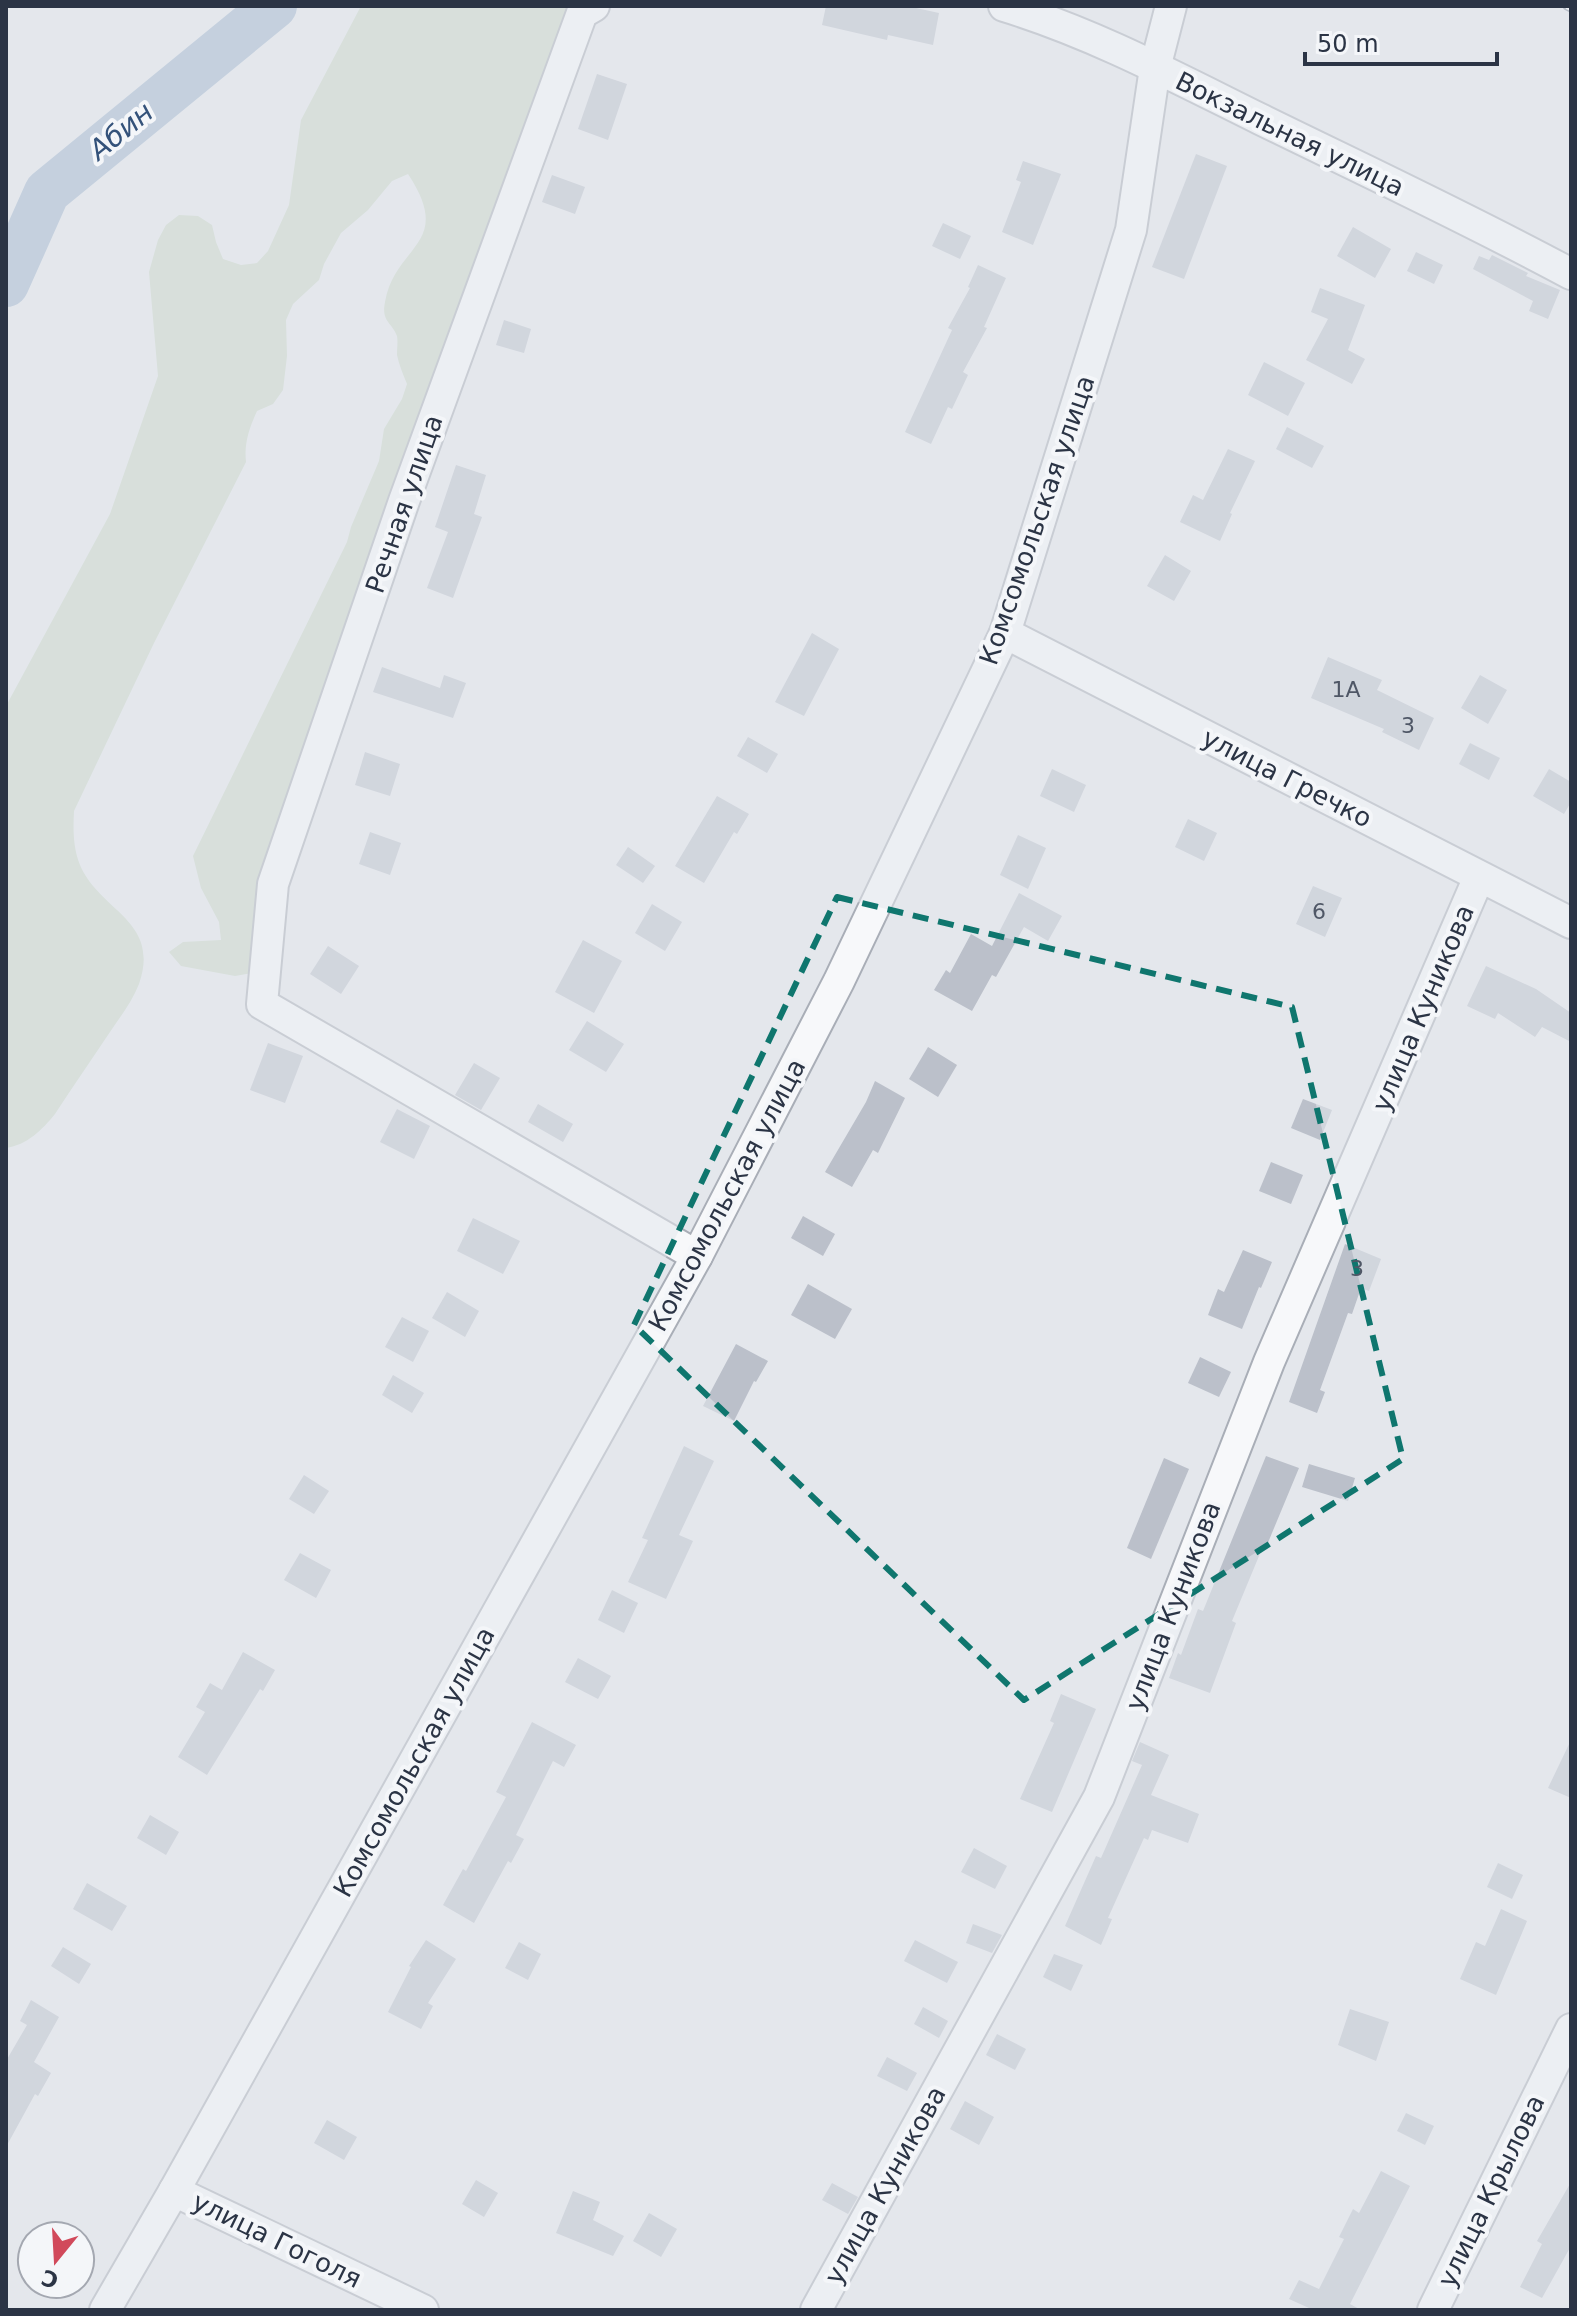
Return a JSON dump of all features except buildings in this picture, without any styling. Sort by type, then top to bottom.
[{"type":"street","name":"Вокзальная улица","points":[[1004,6],[1046,18],[1155,68],[1506,239],[1571,274]]},
{"type":"street","name":"Комсомольская улица","points":[[105,2310],[697,1256],[839,981],[1005,633],[1131,230],[1155,68],[1171,6]]},
{"type":"street","name":"Речная улица","points":[[588,10],[404,501],[273,884],[262,1004],[697,1256]]},
{"type":"street","name":"улица Гречко","points":[[1005,633],[1571,923]]},
{"type":"street","name":"улица Куникова","points":[[816,2310],[1099,1797],[1269,1362],[1479,877]]},
{"type":"street","name":"улица Крылова","points":[[1433,2310],[1571,2029]]},
{"type":"street","name":"улица Гоголя","points":[[174,2191],[423,2310]]},
{"type":"highlighted area","points":[[837,897],[1292,1007],[1403,1459],[1024,1700],[634,1325]]},
{"type":"green space","points":[[361,6],[575,6],[490,227],[263,863],[252,973],[235,976],[181,966],[169,952],[183,942],[221,940],[219,922],[201,888],[193,856],[347,542],[379,461],[384,429],[407,384],[397,355],[397,336],[384,309],[391,283],[424,230],[426,216],[421,198],[408,174],[392,181],[368,210],[341,233],[319,280],[293,304],[286,320],[287,356],[283,390],[273,404],[257,411],[248,436],[246,462],[154,643],[74,811],[74,838],[80,865],[89,881],[135,931],[142,945],[144,962],[139,984],[129,1003],[55,1114],[34,1136],[6,1148],[6,706],[110,514],[158,376],[149,272],[158,240],[166,225],[179,215],[198,216],[212,225],[223,259],[241,265],[257,263],[268,251],[289,205],[301,120]]},
{"type":"waterway","name":"Абин","points":[[6,284],[47,192],[274,6]]},
{"type":"railway","points":[[1567,6],[1571,8]]}]
